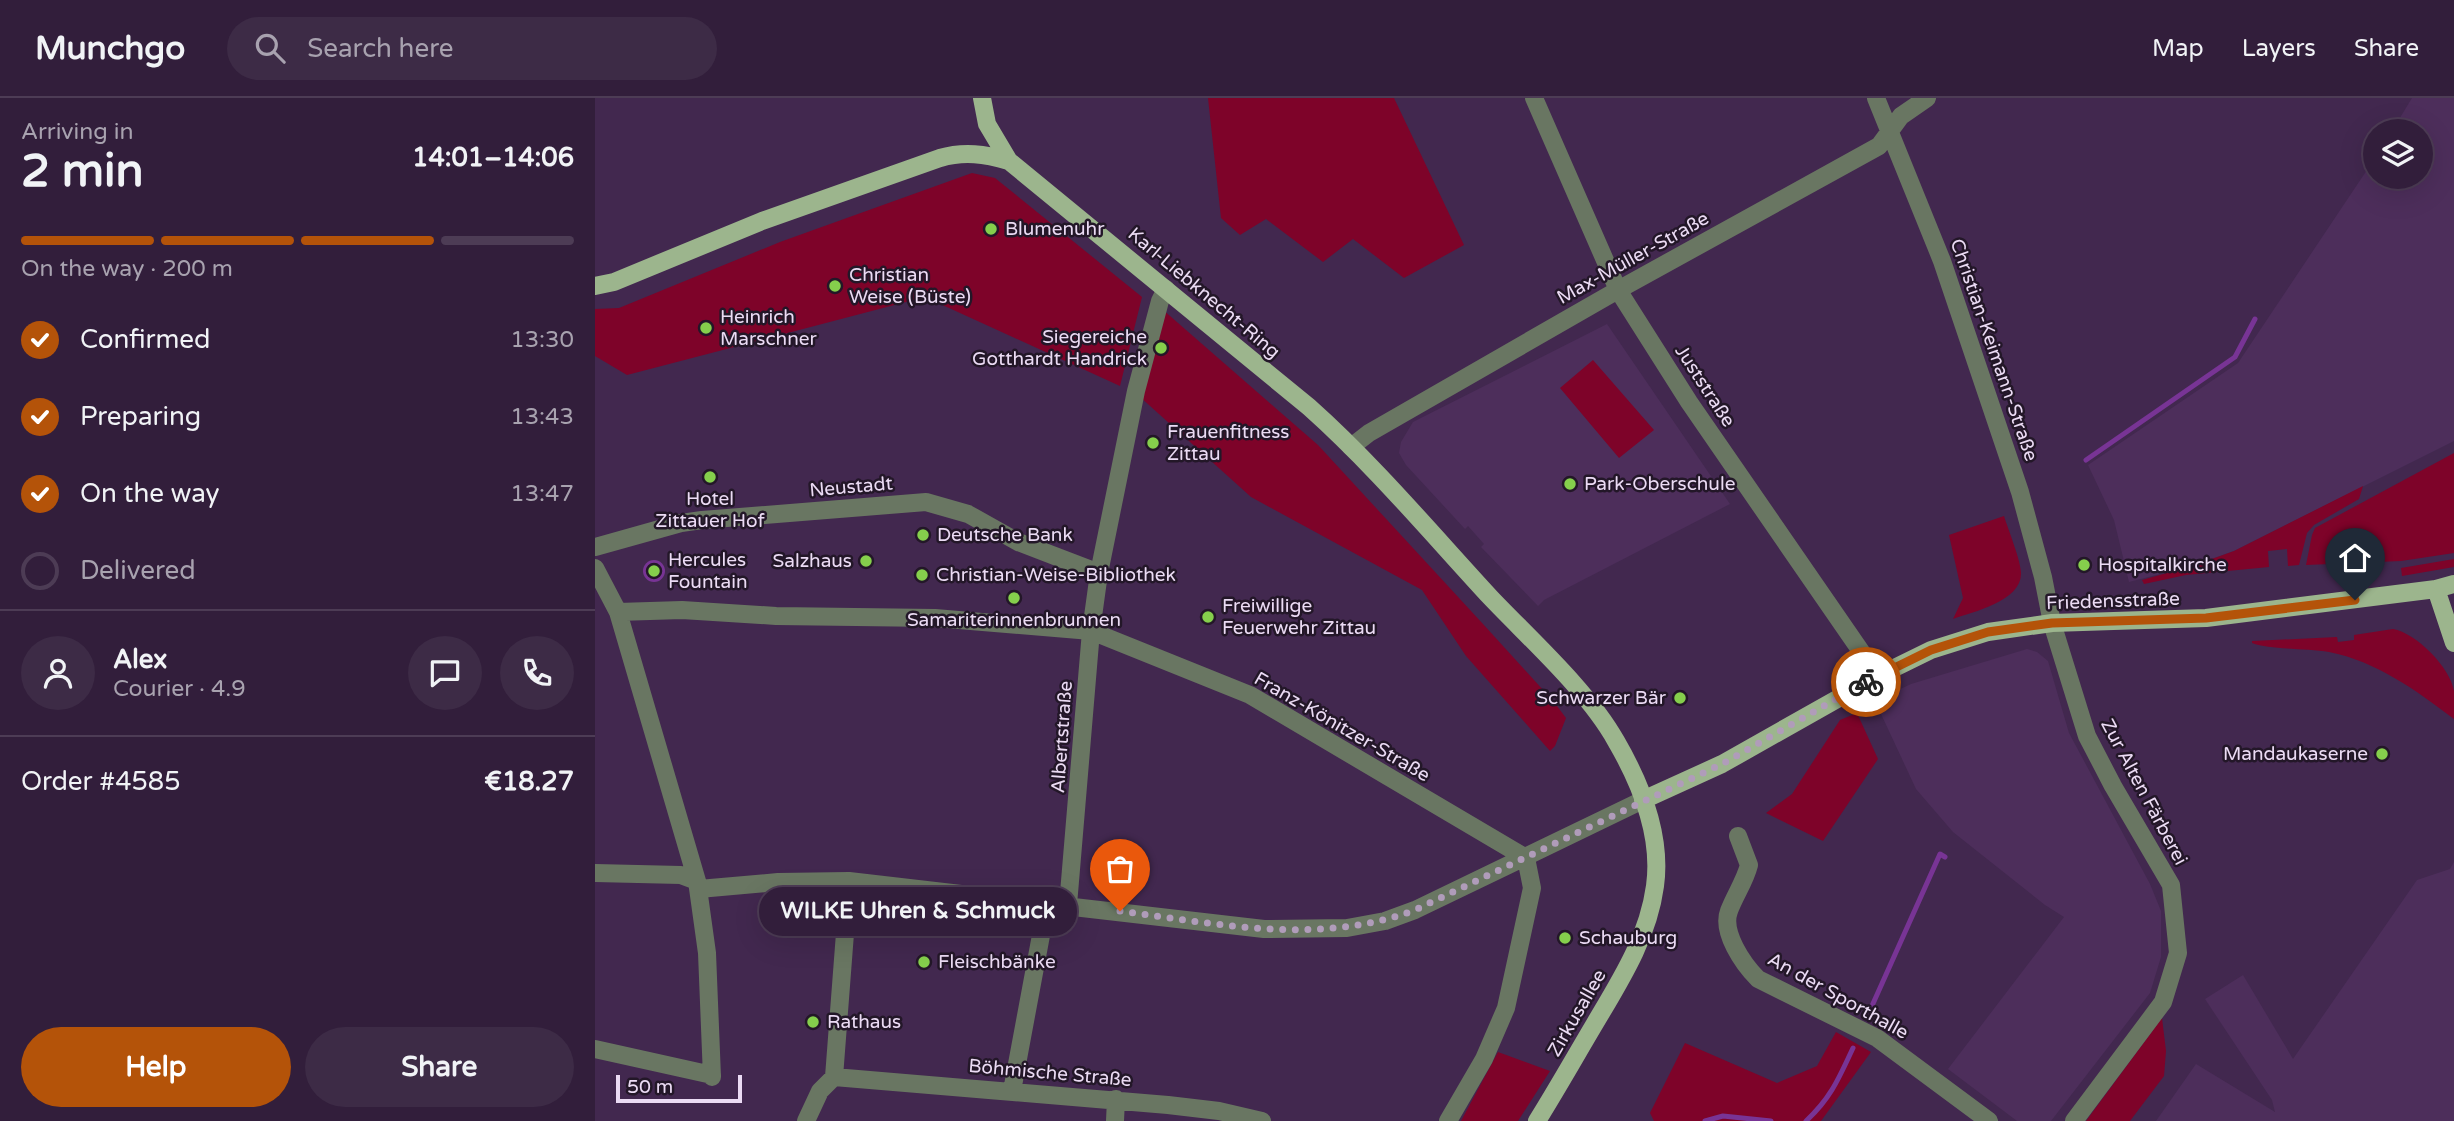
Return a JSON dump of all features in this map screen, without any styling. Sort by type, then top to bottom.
[{"type":"main road","points":[[982,98],[987,124],[1009,161]]},
{"type":"main road","name":"Karl-Liebknecht-Ring","points":[[595,286],[614,282],[762,221],[940,158],[971,153],[1009,161],[1309,407],[1351,447],[1586,699],[1616,740],[1643,800]]},
{"type":"main road","name":"Friedensstraße","points":[[1643,800],[1722,764],[1878,676],[1931,650],[1988,632],[2052,623],[2206,618],[2436,589],[2454,584]]},
{"type":"main road","points":[[2436,589],[2454,643]]},
{"type":"main road","name":"Zirkusallee","points":[[1537,1121],[1629,964],[1644,929],[1655,884],[1656,859],[1654,835],[1643,800]]},
{"type":"street","name":"Juststraße","points":[[1534,98],[1618,290],[1689,402],[1878,676]]},
{"type":"street","name":"Christian-Keimann-Straße","points":[[1876,98],[1942,261],[2020,492],[2043,577],[2052,623]]},
{"type":"street","name":"Max-Müller-Straße","points":[[1351,447],[1369,433],[1618,290],[1879,146],[1901,116],[1927,98]]},
{"type":"street","name":"Albertstraße","points":[[1068,905],[1091,631],[1099,573],[1136,391],[1160,301],[1166,289]]},
{"type":"street","name":"Neustadt","points":[[595,547],[681,523],[702,520],[926,502],[968,513],[1017,542],[1099,573]]},
{"type":"street","points":[[595,568],[601,593],[618,612],[698,885],[707,953],[712,1076],[595,1049]]},
{"type":"street","points":[[618,612],[682,610],[776,616],[935,618],[1091,631]]},
{"type":"street","name":"Zur Alten Färberei","points":[[2052,623],[2087,736],[2171,885],[2178,953],[2163,1002],[2074,1121]]},
{"type":"street","name":"Franz-Könitzer-Straße","points":[[1091,631],[1250,695],[1526,858]]},
{"type":"street","points":[[595,873],[681,875],[698,885],[849,881],[1264,929],[1347,928],[1385,921],[1415,910],[1643,800]]},
{"type":"street","name":"An der Sporthalle","points":[[1738,836],[1749,865],[1728,912],[1727,923],[1747,968],[1758,979],[1877,1038],[1989,1121]]},
{"type":"street","points":[[1448,1121],[1484,1059],[1506,1008],[1532,888],[1526,858]]},
{"type":"street","points":[[806,1121],[820,1091],[834,1077],[849,881]]},
{"type":"street","points":[[1012,1091],[1047,903]]},
{"type":"street","name":"Böhmische Straße","points":[[834,1077],[1116,1099],[1220,1111],[1262,1121]]},
{"type":"street","points":[[1115,1121],[1116,1099]]},
{"type":"shaded area","points":[[1208,98],[1394,98],[1464,245],[1404,278],[1353,239],[1323,262],[1266,219],[1240,235],[1221,218]]},
{"type":"shaded area","points":[[2412,98],[2454,98],[2454,441],[2234,551],[2195,565],[2129,582],[2114,520],[2088,465],[2238,363],[2363,176],[2363,189],[2433,189],[2433,119],[2399,119]]},
{"type":"shaded area","points":[[972,173],[995,178],[1142,297],[1120,386],[925,297],[627,375],[595,356],[595,309],[619,308],[780,242]]},
{"type":"shaded area","points":[[1162,309],[1318,445],[1554,702],[1566,718],[1555,746],[1550,751],[1466,656],[1422,590],[1251,497],[1139,396]]},
{"type":"shaded area","name":"Park-Oberschule","points":[[1607,324],[1730,504],[1544,600],[1538,606],[1481,547],[1484,544],[1468,526],[1465,529],[1406,465],[1399,453],[1401,442],[1413,422]]},
{"type":"shaded area","points":[[1593,360],[1654,430],[1619,458],[1560,388]]},
{"type":"shaded area","points":[[2454,453],[2454,553],[2401,561],[2306,565],[2315,528]]},
{"type":"shaded area","points":[[2363,486],[2359,499],[2314,525],[2307,533],[2299,565],[2288,566],[2287,549],[2268,551],[2269,567],[2186,575],[2144,584],[2142,580],[2234,551]]},
{"type":"shaded area","points":[[2004,516],[2019,561],[2019,583],[2014,591],[1995,604],[1953,619],[1963,598],[1949,535]]},
{"type":"shaded area","points":[[2454,559],[2454,567],[2402,576],[2401,568]]},
{"type":"shaded area","points":[[654,560],[664,567],[665,571],[658,581],[654,582],[644,575],[643,571],[650,561]]},
{"type":"shaded area","points":[[2393,629],[2412,637],[2431,652],[2446,672],[2454,691],[2454,719],[2411,688],[2363,662],[2329,652],[2252,643],[2337,637],[2338,642],[2354,640],[2354,635]]},
{"type":"shaded area","points":[[2027,649],[2037,652],[2048,661],[2069,733],[2150,884],[2161,911],[2161,957],[2150,993],[2051,1121],[2017,1121],[1948,1069],[2064,917],[1953,832],[1916,789],[1875,701],[1911,684]]},
{"type":"shaded area","points":[[1857,713],[1878,759],[1823,841],[1766,813],[1792,794],[1840,720]]},
{"type":"shaded area","points":[[2454,862],[2454,1121],[2156,1121],[2196,1064],[2275,1112],[2272,1100],[2205,999],[2243,975],[2293,1059],[2417,880],[2450,869]]},
{"type":"shaded area","points":[[2162,1018],[2166,1051],[2164,1076],[2130,1121],[2086,1121]]},
{"type":"shaded area","points":[[1836,1032],[1871,1052],[1821,1121],[1654,1121],[1650,1113],[1685,1043],[1777,1083],[1817,1066]]},
{"type":"shaded area","points":[[1498,1052],[1550,1071],[1518,1121],[1461,1121]]},
{"type":"waterway","points":[[2086,460],[2235,357],[2255,319]]},
{"type":"waterway","points":[[1867,1017],[1940,854],[1945,857]]},
{"type":"waterway","points":[[1806,1121],[1828,1096],[1853,1048]]},
{"type":"waterway","points":[[1705,1121],[1723,1116],[1771,1121]]},
{"type":"way so far","points":[[1120,911],[1264,929],[1318,930],[1385,921],[1415,910],[1722,764],[1866,682]]},
{"type":"place","name":"Blumenuhr","points":[[991,229]]},
{"type":"place","name":"Christian Weise (Büste)","points":[[835,286]]},
{"type":"place","name":"Heinrich Marschner","points":[[706,328]]},
{"type":"place","name":"Siegereiche Gotthardt Handrick","points":[[1161,348]]},
{"type":"place","name":"Frauenfitness Zittau","points":[[1153,443]]},
{"type":"place","name":"Hotel Zittauer Hof","points":[[710,477]]},
{"type":"place","name":"Park-Oberschule","points":[[1570,484]]},
{"type":"place","name":"Deutsche Bank","points":[[923,535]]},
{"type":"place","name":"Salzhaus","points":[[866,561]]},
{"type":"place","name":"Hospitalkirche","points":[[2084,565]]},
{"type":"place","name":"Hercules Fountain","points":[[654,571]]},
{"type":"place","name":"Christian-Weise-Bibliothek","points":[[922,575]]},
{"type":"place","name":"Samariterinnenbrunnen","points":[[1014,598]]},
{"type":"place","name":"Freiwillige Feuerwehr Zittau","points":[[1208,617]]},
{"type":"place","name":"Schwarzer Bär","points":[[1680,698]]},
{"type":"place","name":"Mandaukaserne","points":[[2382,754]]},
{"type":"place","name":"WILKE Uhren & Schmuck","points":[[1120,911]]},
{"type":"place","name":"Schauburg","points":[[1565,938]]},
{"type":"place","name":"Fleischbänke","points":[[924,962]]},
{"type":"place","name":"Rathaus","points":[[813,1022]]},
{"type":"route","points":[[1866,682],[1931,650],[1988,632],[2097,620],[2206,618],[2355,600]]}]
